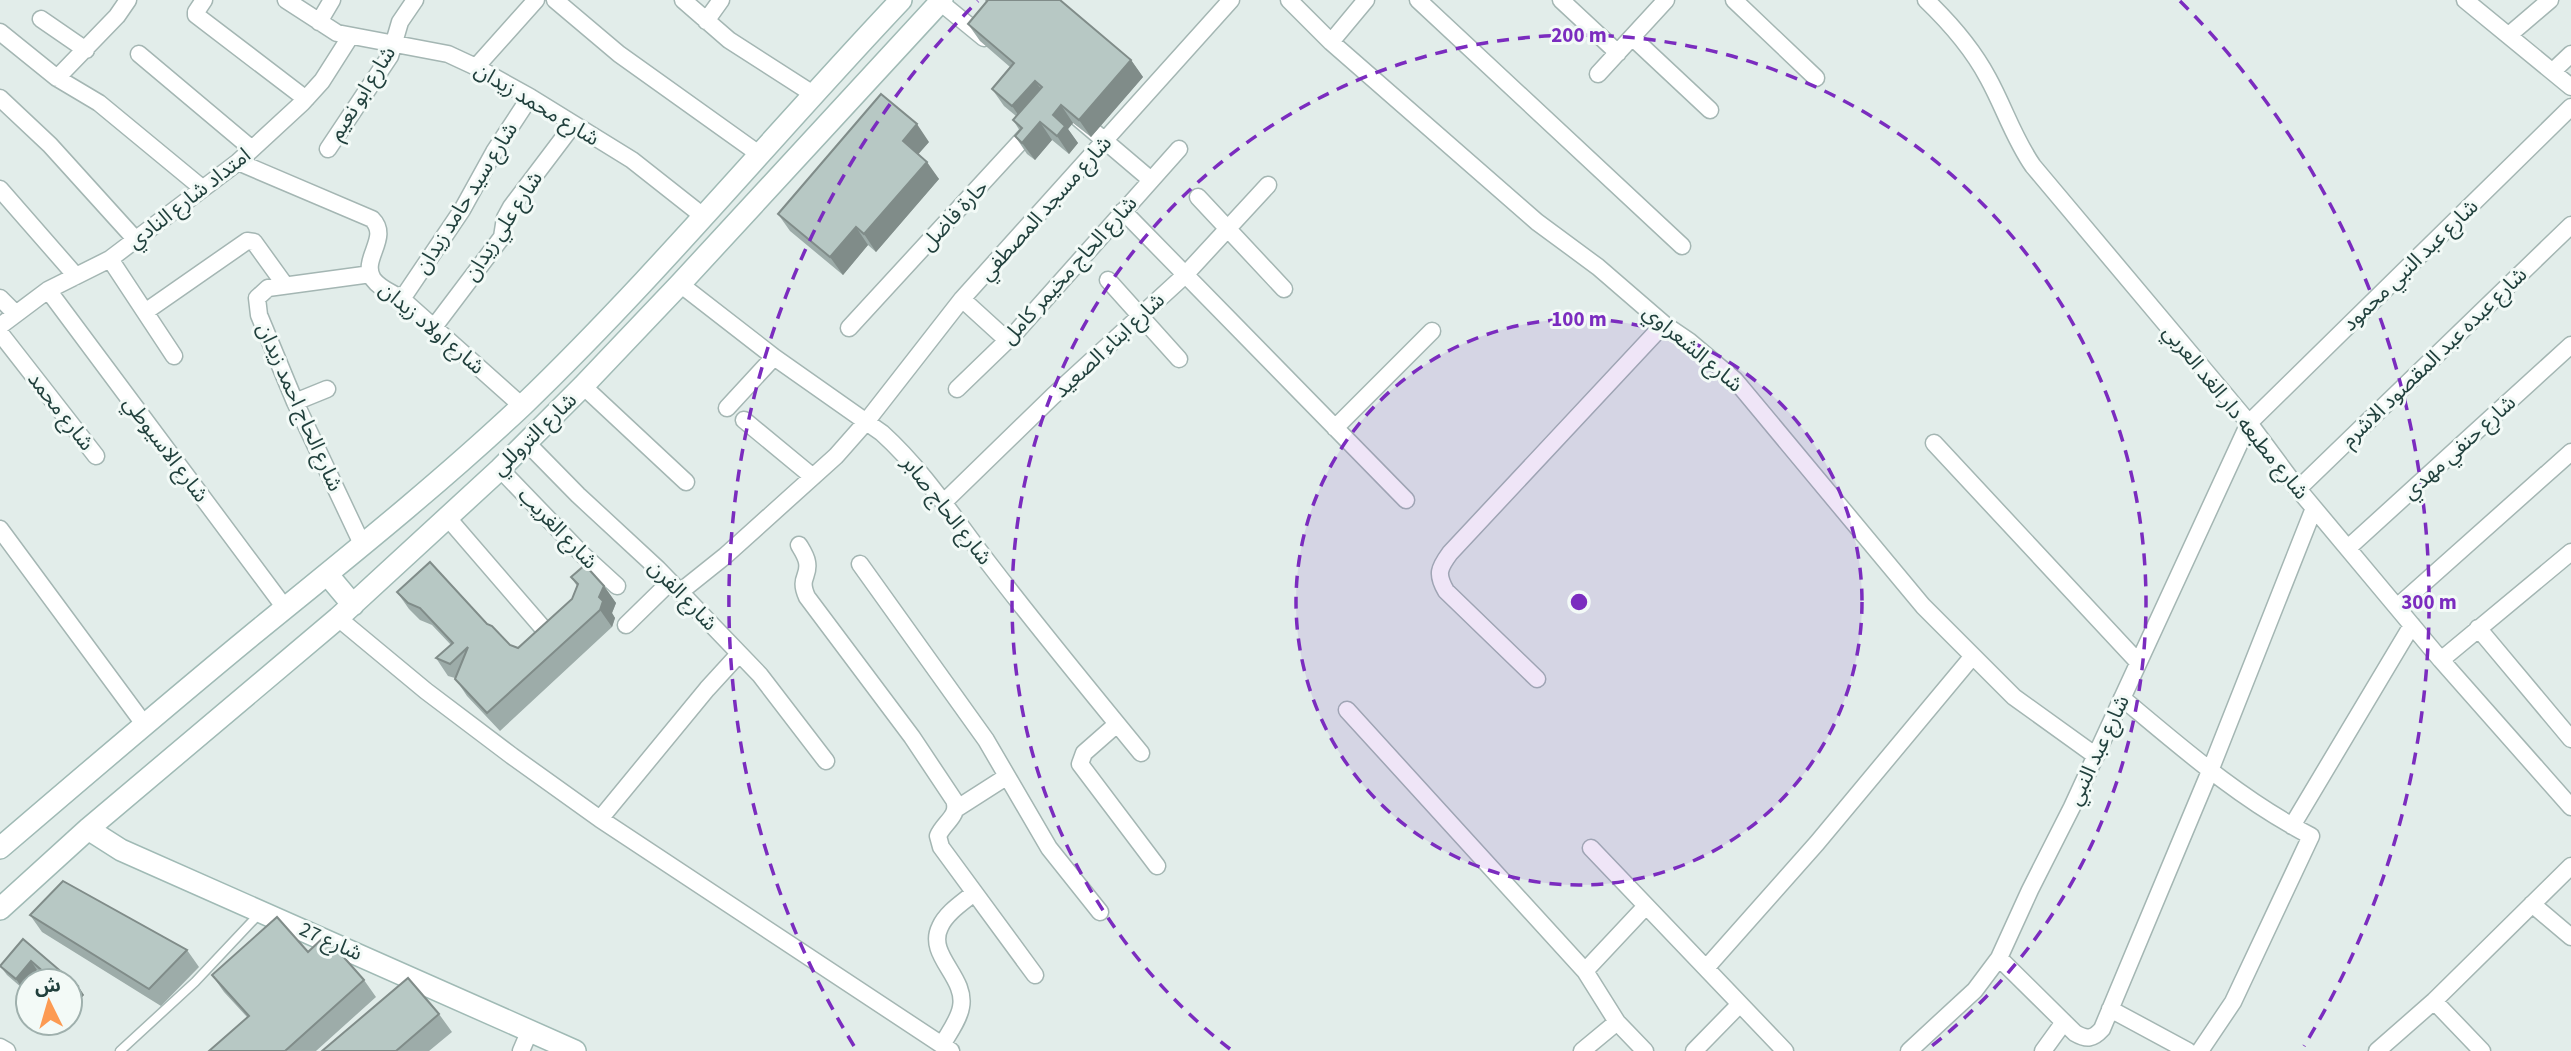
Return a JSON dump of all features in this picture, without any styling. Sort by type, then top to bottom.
[{"type":"street","points":[[57,78],[117,16],[128,0]]},
{"type":"street","points":[[204,0],[196,15],[306,99]]},
{"type":"street","name":"شارع محمد زيدان","points":[[286,0],[337,33],[448,54],[476,67],[632,160],[703,216]]},
{"type":"street","points":[[319,22],[332,0]]},
{"type":"street","name":"شارع ابو نعيم","points":[[328,149],[390,56],[400,22],[415,0]]},
{"type":"street","points":[[555,0],[619,54],[759,154]]},
{"type":"street","points":[[683,0],[729,40],[813,94]]},
{"type":"street","points":[[706,21],[721,0]]},
{"type":"street","name":"شارع التروللي","points":[[0,848],[470,454],[522,406],[614,313],[901,0]]},
{"type":"street","name":"شارع مسجد المصطفي","points":[[626,625],[675,587],[725,556],[836,456],[866,422],[962,299],[1231,0]]},
{"type":"street","name":"شارع الشعراوي","points":[[1289,0],[1331,42],[1538,222],[1713,360],[1756,402],[1877,553],[1972,657],[2014,698],[2096,756]]},
{"type":"street","points":[[1331,42],[1366,0]]},
{"type":"street","points":[[1418,0],[1682,246]]},
{"type":"street","points":[[1561,0],[1618,53]]},
{"type":"street","points":[[1598,74],[1666,0]]},
{"type":"street","points":[[1734,0],[1816,78]]},
{"type":"street","name":"شارع مطبعه دار الغد العربي","points":[[1926,0],[1954,29],[1986,75],[2017,142],[2033,166],[2249,423],[2298,489],[2441,660],[2571,807]]},
{"type":"street","points":[[2465,0],[2571,87]]},
{"type":"street","points":[[2509,35],[2550,0]]},
{"type":"street","points":[[476,67],[533,1]]},
{"type":"street","points":[[941,1],[999,51]]},
{"type":"street","name":"شارع التروللي","points":[[0,909],[88,829],[345,611],[500,469],[680,284],[941,1]]},
{"type":"street","points":[[41,19],[86,50]]},
{"type":"street","points":[[0,32],[57,78],[99,103],[202,188]]},
{"type":"street","name":"امتداد شارع النادي","points":[[0,326],[48,290],[110,259],[238,162],[306,99],[322,81],[350,37]]},
{"type":"street","points":[[1632,37],[1710,110]]},
{"type":"street","points":[[139,54],[251,149]]},
{"type":"street","points":[[2553,71],[2571,54]]},
{"type":"street","name":"شارع سيد حامد زيدان","points":[[402,299],[462,210],[494,152],[530,97]]},
{"type":"street","points":[[0,98],[50,145],[136,240]]},
{"type":"street","name":"شارع عبد النبي محمود","points":[[2249,423],[2571,107]]},
{"type":"street","points":[[1068,109],[1151,180]]},
{"type":"street","name":"حارة فاضل","points":[[849,328],[1040,121]]},
{"type":"street","name":"شارع علي زيدان","points":[[434,327],[502,237],[505,218],[511,207],[573,125]]},
{"type":"street","name":"شارع الحاج مخيمر كامل","points":[[957,388],[1007,340],[1179,149]]},
{"type":"street","name":"شارع اولاد زيدان","points":[[238,162],[372,219],[379,231],[379,240],[371,264],[371,274],[380,286],[402,299],[522,406]]},
{"type":"street","name":"شارع ابناء الصعيد","points":[[945,501],[1184,276],[1268,185]]},
{"type":"street","points":[[0,189],[76,276]]},
{"type":"street","points":[[1198,197],[1284,289]]},
{"type":"street","points":[[1123,211],[1406,500]]},
{"type":"street","name":"شارع عبده عبد المقصود الاشرم","points":[[2298,489],[2571,225]]},
{"type":"street","points":[[145,312],[247,241],[254,242],[285,285],[371,274]]},
{"type":"street","points":[[110,259],[174,356]]},
{"type":"street","points":[[1108,280],[1179,359]]},
{"type":"street","name":"شارع الحاج صابر","points":[[680,284],[897,447],[945,501],[1018,601],[1141,753]]},
{"type":"street","name":"شارع الحاج احمد زيدان","points":[[285,285],[263,292],[257,298],[257,306],[295,402],[362,544]]},
{"type":"street","name":"شارع الاسيوطي","points":[[48,290],[285,608]]},
{"type":"street","points":[[0,298],[15,313]]},
{"type":"street","points":[[962,299],[1007,340]]},
{"type":"street","points":[[1537,679],[1446,591],[1439,579],[1441,566],[1450,553],[1664,324]]},
{"type":"street","points":[[1335,428],[1432,331]]},
{"type":"street","name":"شارع محمد","points":[[0,332],[96,456]]},
{"type":"street","name":"شارع حنفي مهدي","points":[[2348,548],[2571,345]]},
{"type":"street","points":[[727,408],[774,357]]},
{"type":"street","points":[[583,386],[686,482]]},
{"type":"street","points":[[295,402],[327,389]]},
{"type":"street","points":[[744,420],[813,477]]},
{"type":"street","name":"شارع عبد النبي","points":[[1909,1051],[1975,990],[1999,958],[2096,756],[2249,423]]},
{"type":"street","name":"شارع الفرن","points":[[526,442],[578,495],[627,538],[739,654],[774,692],[826,761]]},
{"type":"street","points":[[1934,443],[2138,662]]},
{"type":"street","points":[[2397,607],[2571,452]]},
{"type":"street","name":"شارع الغريب","points":[[500,469],[593,565],[617,586]]},
{"type":"street","points":[[1999,958],[2085,1039],[2095,1037],[2102,1029],[2210,771],[2314,508]]},
{"type":"street","points":[[447,517],[548,634]]},
{"type":"street","points":[[0,529],[145,724]]},
{"type":"street","points":[[799,545],[807,560],[807,572],[803,579],[807,597],[912,737],[954,800],[957,809]]},
{"type":"street","points":[[2441,660],[2571,551]]},
{"type":"street","points":[[860,564],[985,740],[1049,848],[1100,912]]},
{"type":"street","points":[[327,574],[345,611],[426,691],[600,819],[946,1048],[961,1009],[962,996],[958,983],[938,948],[937,937],[940,925],[975,893]]},
{"type":"street","points":[[2291,826],[2412,625]]},
{"type":"street","points":[[2479,628],[2571,739]]},
{"type":"street","points":[[600,819],[739,654]]},
{"type":"street","points":[[1707,967],[1826,833],[1972,657]]},
{"type":"street","points":[[2122,698],[2210,771],[2291,826],[2311,836],[2233,1002],[2200,1051]]},
{"type":"street","points":[[1348,710],[1585,971],[1617,1022],[1645,1051]]},
{"type":"street","points":[[1117,724],[1084,753],[1080,764],[1157,866]]},
{"type":"street","points":[[1006,778],[957,809],[940,831],[939,841],[1035,975]]},
{"type":"street","name":"شارع 27","points":[[88,829],[121,850],[575,1051]]},
{"type":"street","points":[[1591,848],[1785,1051]]},
{"type":"street","points":[[2377,1051],[2434,1001],[2571,866]]},
{"type":"street","points":[[2532,904],[2571,937]]},
{"type":"street","points":[[1585,971],[1646,906]]},
{"type":"street","points":[[2434,1001],[2482,1051]]},
{"type":"street","points":[[1694,1051],[1740,1004]]},
{"type":"street","points":[[2110,1009],[2188,1051]]},
{"type":"street","points":[[1581,1051],[1617,1022]]},
{"type":"street","points":[[2043,1051],[2064,1022]]},
{"type":"street","points":[[521,1051],[530,1030]]},
{"type":"street","points":[[0,1047],[7,1051]]},
{"type":"lane","points":[[120,1051],[195,982],[262,911]]},
{"type":"building","points":[[988,0],[1060,0],[1131,60],[1079,120],[1061,105],[1053,115],[1065,126],[1057,136],[1040,122],[1022,143],[1015,136],[1022,128],[1013,120],[1042,87],[1035,81],[1012,106],[992,89],[1014,63],[968,24]]},
{"type":"building","points":[[881,94],[917,124],[903,141],[927,162],[864,234],[856,227],[830,257],[778,214]]},
{"type":"building","points":[[430,562],[487,624],[510,645],[518,648],[572,599],[578,584],[571,577],[585,565],[604,586],[599,597],[603,601],[600,610],[487,713],[455,679],[468,647],[450,664],[436,658],[453,643],[420,608],[408,603],[397,592]]},
{"type":"building","points":[[63,881],[187,950],[149,989],[30,915]]},
{"type":"building","points":[[277,917],[308,952],[325,936],[364,980],[285,1051],[209,1051],[249,1016],[212,975]]},
{"type":"building","points":[[23,939],[56,967],[38,967],[31,961],[26,967],[14,967],[14,977],[0,966]]},
{"type":"building","points":[[408,978],[439,1014],[396,1051],[322,1051]]}]
